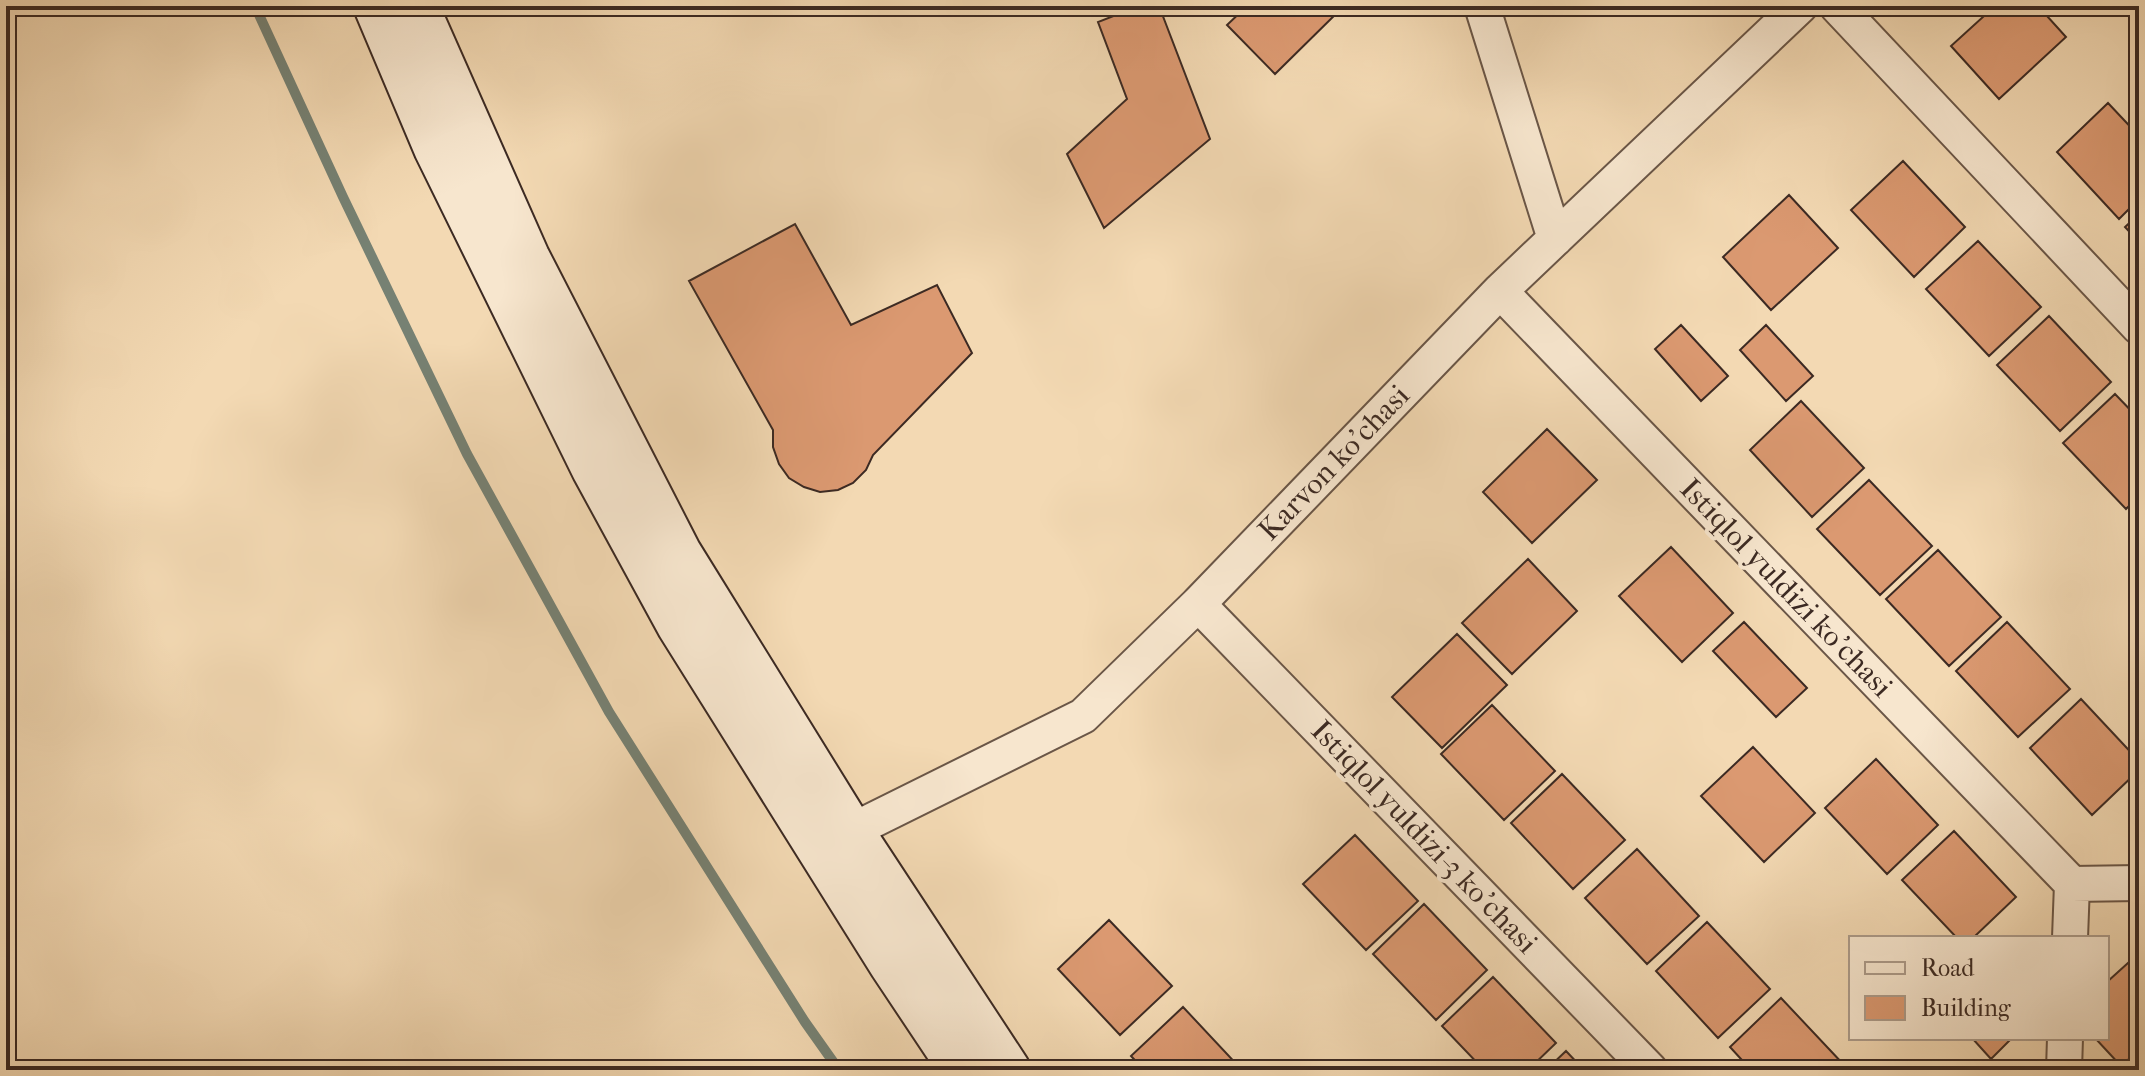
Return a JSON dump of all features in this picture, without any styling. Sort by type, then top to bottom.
[{"type":"main road","points":[[376,6],[436,148],[594,469],[679,625],[834,839],[1008,1070]]},
{"type":"main road","points":[[416,6],[527,257],[679,553],[834,839],[892,965],[962,1070]]},
{"type":"street","points":[[1482,6],[1555,239]]},
{"type":"street","name":"Karvon ko'chasi","points":[[834,839],[1083,716],[1198,604],[1500,291],[1800,6]]},
{"type":"street","points":[[1837,6],[2139,327]]},
{"type":"street","name":"Istiqlol yuldizi ko'chasi","points":[[1500,291],[2072,884]]},
{"type":"street","name":"Istiqlol yuldizi-3 ko'chasi","points":[[1198,604],[1650,1070]]},
{"type":"street","points":[[2070,936],[2072,884],[2139,883]]},
{"type":"street","points":[[2064,1070],[2065,1040]]},
{"type":"building","points":[[1139,6],[1159,6],[1210,139],[1104,228],[1067,154],[1127,99],[1098,22]]},
{"type":"building","points":[[1247,6],[1344,6],[1275,74],[1227,25]]},
{"type":"building","points":[[1995,6],[2038,6],[2066,37],[1999,99],[1951,46]]},
{"type":"building","points":[[2108,103],[2139,136],[2139,199],[2119,219],[2057,152]]},
{"type":"building","points":[[1903,161],[1965,227],[1914,277],[1851,210]]},
{"type":"building","points":[[1789,195],[1838,248],[1771,310],[1723,257]]},
{"type":"building","points":[[2139,214],[2139,242],[2125,227]]},
{"type":"building","points":[[795,224],[851,325],[937,285],[972,353],[873,455],[866,470],[853,483],[838,490],[820,492],[804,487],[789,478],[779,464],[773,447],[773,430],[689,281]]},
{"type":"building","points":[[1978,241],[2041,307],[1989,356],[1926,289]]},
{"type":"building","points":[[2049,316],[2111,382],[2060,431],[1997,365]]},
{"type":"building","points":[[1681,325],[1728,376],[1701,401],[1655,349]]},
{"type":"building","points":[[1766,325],[1813,376],[1786,401],[1740,350]]},
{"type":"building","points":[[2115,394],[2139,419],[2139,496],[2126,509],[2063,443]]},
{"type":"building","points":[[1801,401],[1864,468],[1812,517],[1750,450]]},
{"type":"building","points":[[1547,429],[1597,480],[1532,543],[1483,492]]},
{"type":"building","points":[[1869,480],[1932,546],[1880,595],[1817,529]]},
{"type":"building","points":[[1671,547],[1733,613],[1682,662],[1619,596]]},
{"type":"building","points":[[1938,550],[2001,617],[1949,666],[1886,599]]},
{"type":"building","points":[[1528,559],[1577,611],[1512,674],[1462,623]]},
{"type":"building","points":[[1744,622],[1807,688],[1776,717],[1713,651]]},
{"type":"building","points":[[2007,622],[2070,689],[2018,737],[1956,671]]},
{"type":"building","points":[[1457,634],[1507,685],[1442,748],[1392,697]]},
{"type":"building","points":[[2081,699],[2139,761],[2139,770],[2092,815],[2030,748]]},
{"type":"building","points":[[1492,705],[1555,771],[1504,820],[1441,754]]},
{"type":"building","points":[[1753,747],[1815,813],[1764,862],[1701,796]]},
{"type":"building","points":[[1876,759],[1938,825],[1887,874],[1825,808]]},
{"type":"building","points":[[1562,774],[1625,840],[1573,889],[1511,823]]},
{"type":"building","points":[[1954,831],[2016,897],[1975,936],[1955,936],[1902,880]]},
{"type":"building","points":[[1355,835],[1418,901],[1366,950],[1303,884]]},
{"type":"building","points":[[1637,849],[1699,916],[1647,964],[1585,898]]},
{"type":"building","points":[[1424,904],[1487,970],[1436,1020],[1373,954]]},
{"type":"building","points":[[1109,920],[1172,986],[1120,1035],[1058,969]]},
{"type":"building","points":[[1707,922],[1770,989],[1718,1038],[1656,971]]},
{"type":"building","points":[[2139,953],[2139,1050],[2121,1066],[2097,1040],[2109,1040],[2109,980]]},
{"type":"building","points":[[1493,977],[1556,1043],[1528,1070],[1484,1070],[1442,1026]]},
{"type":"building","points":[[1781,998],[1844,1065],[1838,1070],[1751,1070],[1730,1047]]},
{"type":"building","points":[[1183,1007],[1242,1070],[1144,1070],[1131,1056]]},
{"type":"building","points":[[1974,1040],[2010,1040],[1991,1059]]},
{"type":"building","points":[[1566,1051],[1584,1070],[1546,1070]]},
{"type":"waterway","points":[[255,6],[467,454],[609,712],[805,1022],[839,1070]]}]
